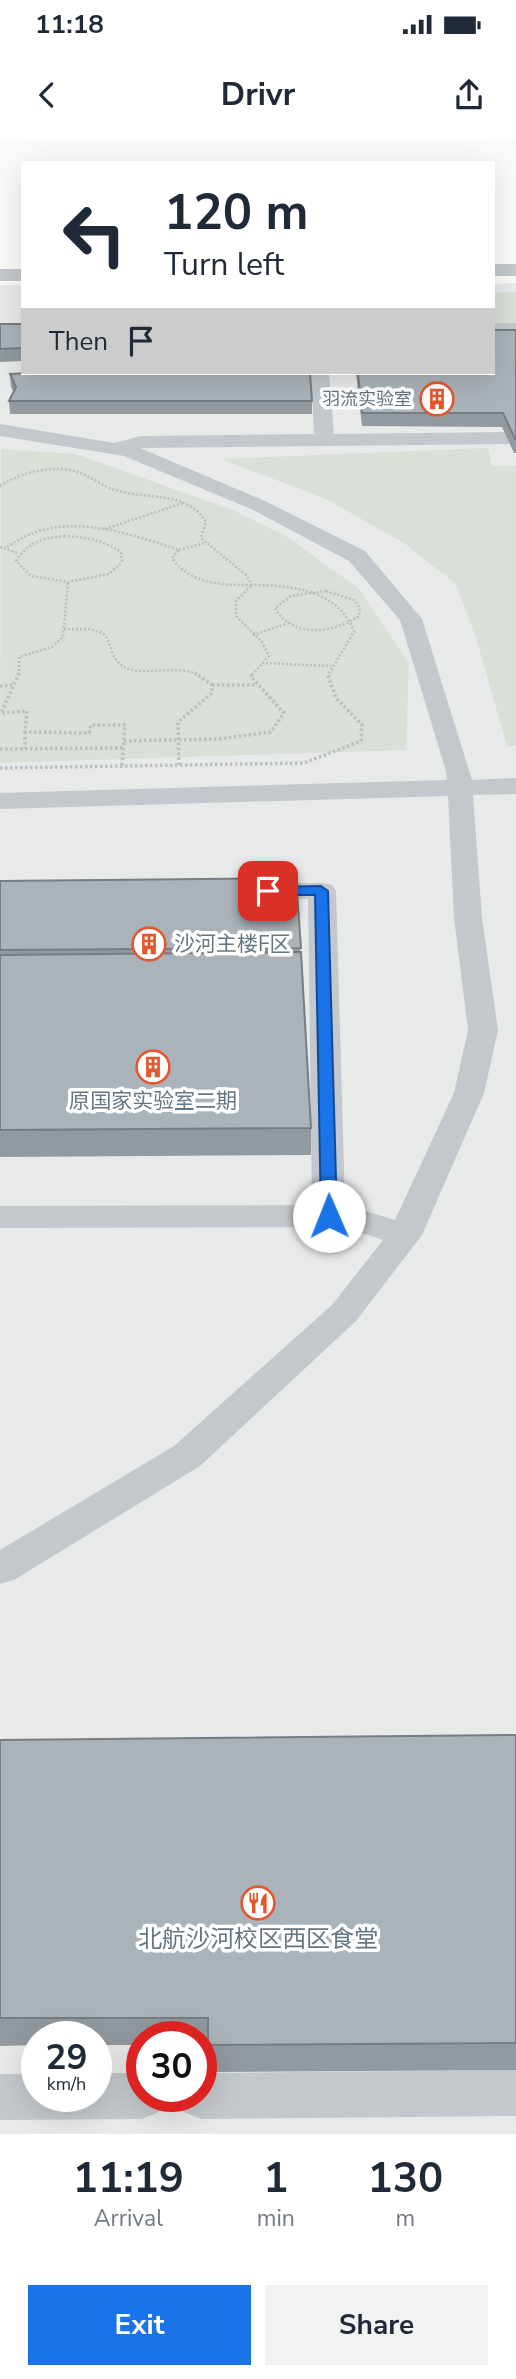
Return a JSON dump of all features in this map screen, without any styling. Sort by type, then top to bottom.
[{"type":"street","points":[[495,259],[516,258]]},
{"type":"street","points":[[0,263],[21,263]]},
{"type":"street","points":[[495,270],[516,270]]},
{"type":"street","points":[[0,275],[21,275]]},
{"type":"street","points":[[495,328],[516,328]]},
{"type":"street","points":[[320,375],[324,440]]},
{"type":"street","points":[[0,430],[129,451],[258,505],[358,556],[411,619],[459,771],[468,918],[483,1030],[469,1093],[405,1235],[344,1313],[187,1455],[0,1569]]},
{"type":"street","points":[[114,448],[141,442],[516,438]]},
{"type":"street","points":[[0,801],[516,786]]},
{"type":"street","points":[[224,892],[321,891],[329,1216]]},
{"type":"street","points":[[0,1216],[346,1216],[405,1235]]},
{"type":"street","points":[[217,2096],[516,2093]]},
{"type":"street","points":[[0,2097],[21,2097]]},
{"type":"path","points":[[0,486],[29,472],[64,469],[81,472],[113,489],[197,508],[205,523],[201,538],[246,575],[252,585]]},
{"type":"path","points":[[104,530],[182,503]]},
{"type":"path","points":[[7,547],[15,539],[48,527],[75,526],[104,530],[179,550],[206,542]]},
{"type":"path","points":[[73,536],[94,538],[114,545],[121,552],[122,562],[109,574],[68,582],[29,575],[18,568],[18,553],[29,545],[48,538],[73,536]]},
{"type":"path","points":[[0,547],[7,547],[18,553]]},
{"type":"path","points":[[0,768],[304,763],[360,741],[362,725],[336,698],[327,672],[354,632],[352,623],[327,600],[309,592],[279,584],[229,585],[195,579],[176,566],[172,558],[179,550]]},
{"type":"path","points":[[25,749],[27,712],[0,714],[19,675],[19,657],[60,642],[64,629],[68,582]]},
{"type":"path","points":[[124,741],[179,741],[271,732],[284,713],[278,702],[257,685],[251,676],[269,656],[262,642],[236,616],[236,601],[252,585]]},
{"type":"path","points":[[309,592],[334,593],[354,600],[360,608],[359,616],[352,623],[320,630],[287,623],[278,617],[275,608],[292,595],[309,592]]},
{"type":"path","points":[[253,635],[287,623]]},
{"type":"path","points":[[64,629],[97,630],[107,636],[116,662],[124,667],[141,671],[177,669],[194,672],[212,685],[257,685]]},
{"type":"path","points":[[261,663],[331,666]]},
{"type":"path","points":[[0,686],[12,685]]},
{"type":"path","points":[[179,765],[178,722],[212,693],[212,685]]},
{"type":"path","points":[[25,732],[89,733],[91,725],[125,725],[121,774]]},
{"type":"path","points":[[0,749],[123,748]]},
{"type":"shaded area","points":[[516,283],[516,2134],[0,2134],[0,285],[21,285],[21,375],[495,375],[495,284]]},
{"type":"shaded area","points":[[516,292],[516,337],[495,337],[495,293]]},
{"type":"shaded area","points":[[488,448],[492,466],[516,466],[516,746],[507,746],[477,641],[456,584],[404,543],[326,499],[221,459]]},
{"type":"shaded area","points":[[1,449],[76,454],[235,511],[286,536],[358,588],[409,663],[406,750],[0,763]]},
{"type":"building","points":[[0,324],[21,324],[21,348],[0,349]]},
{"type":"building","name":"羽流实验室","points":[[495,330],[516,330],[516,439],[503,413],[362,413],[358,375],[495,375]]},
{"type":"building","points":[[10,374],[310,375],[312,401],[9,401],[16,387]]},
{"type":"building","points":[[296,878],[301,948],[0,950],[0,881]]},
{"type":"building","name":"原国家实验室二期","points":[[301,952],[311,1128],[0,1130],[0,955]]},
{"type":"building","name":"北航沙河校区西区食堂","points":[[516,1735],[516,2043],[217,2045],[217,2021],[208,2021],[208,2018],[0,2018],[0,1740]]},
{"type":"place","name":"羽流实验室","points":[[437,399]]},
{"type":"place","name":"沙河主楼F区","points":[[149,944]]},
{"type":"place","name":"原国家实验室二期","points":[[153,1067]]},
{"type":"place","name":"北航沙河校区西区食堂","points":[[258,1903]]},
{"type":"route","points":[[268,891],[321,891],[329,1216]]}]
